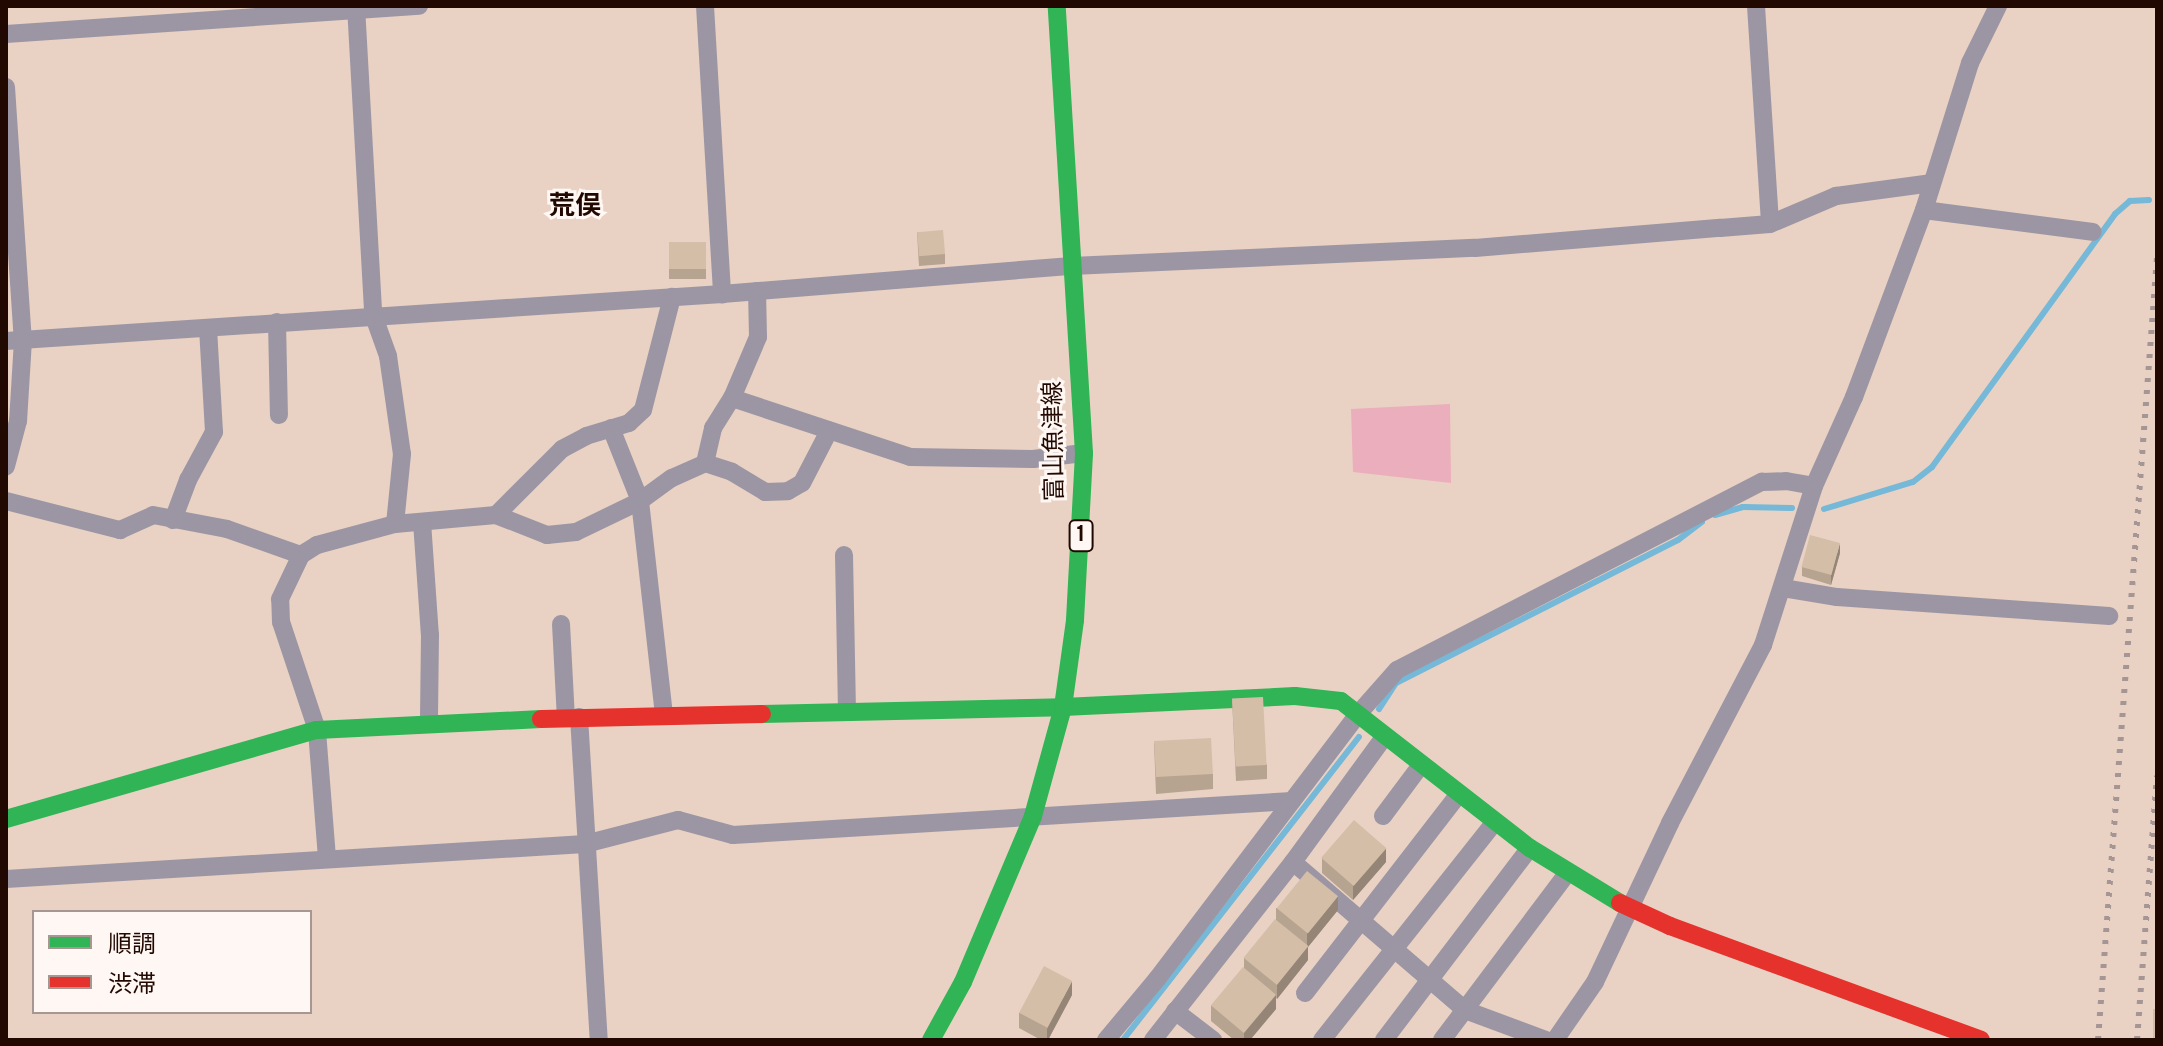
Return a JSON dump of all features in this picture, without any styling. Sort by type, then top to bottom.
[{"type":"street","points":[[6,34],[419,6]]},
{"type":"street","points":[[705,6],[722,294]]},
{"type":"street","name":"富山魚津線","points":[[931,1040],[968,969],[1033,816],[1063,707],[1075,620],[1084,453],[1057,6]]},
{"type":"street","points":[[1756,6],[1770,224]]},
{"type":"street","points":[[1555,1040],[1595,982],[1670,823],[1763,645],[1814,486],[1854,397],[1924,210],[1970,63],[1998,6]]},
{"type":"street","points":[[356,8],[373,314],[388,356],[402,454],[395,524]]},
{"type":"street","points":[[6,87],[18,421],[6,466]]},
{"type":"street","points":[[14,340],[373,314],[722,294],[1072,266],[1475,248],[1770,224],[1836,196],[1932,183]]},
{"type":"street","points":[[1924,210],[2093,232]]},
{"type":"street","points":[[705,463],[713,428],[732,398],[758,337],[757,291]]},
{"type":"street","points":[[496,515],[562,449],[629,423],[643,410],[672,297]]},
{"type":"street","points":[[277,322],[279,415]]},
{"type":"street","points":[[173,520],[188,480],[214,432],[208,328]]},
{"type":"street","points":[[732,398],[910,457],[935,460],[1033,459],[1084,453]]},
{"type":"street","points":[[611,428],[640,501],[664,715]]},
{"type":"street","points":[[327,858],[317,730],[281,622],[280,599],[301,555],[317,545],[395,524],[496,515],[547,535],[576,532],[640,501],[672,478],[705,463],[732,472],[765,492],[788,491],[802,483],[829,431]]},
{"type":"street","points":[[1106,1040],[1157,979],[1359,713],[1397,670],[1762,482],[1786,481],[1814,486]]},
{"type":"street","points":[[6,501],[120,530],[153,515],[227,529],[301,555]]},
{"type":"street","points":[[422,522],[430,635],[429,723]]},
{"type":"street","points":[[844,555],[847,710]]},
{"type":"street","points":[[1783,588],[1837,597],[2109,616]]},
{"type":"street","points":[[561,624],[585,844],[599,1040]]},
{"type":"street","points":[[6,819],[317,730],[572,717],[1063,707],[1295,696],[1341,701],[1530,848],[1631,907],[1670,926],[1981,1040]]},
{"type":"street","points":[[1153,1040],[1293,862],[1384,737]]},
{"type":"street","points":[[1383,816],[1421,765]]},
{"type":"street","points":[[1305,993],[1458,795]]},
{"type":"street","points":[[6,879],[585,844],[678,820],[733,835],[1292,801]]},
{"type":"street","points":[[1322,1040],[1495,822]]},
{"type":"street","points":[[1384,1040],[1530,848]]},
{"type":"street","points":[[1293,862],[1465,1010],[1511,1034],[1546,1040]]},
{"type":"street","points":[[1442,1040],[1568,872]]},
{"type":"street","points":[[1175,1011],[1208,1039]]},
{"type":"shaded area","points":[[1450,404],[1451,483],[1353,472],[1351,409]]},
{"type":"building","points":[[943,230],[945,254],[919,256],[917,232]]},
{"type":"building","points":[[669,242],[706,242],[706,269],[669,269]]},
{"type":"building","points":[[1810,535],[1840,543],[1831,575],[1801,567]]},
{"type":"building","points":[[1263,697],[1267,765],[1236,767],[1232,699]]},
{"type":"building","points":[[1211,738],[1213,774],[1156,777],[1154,741]]},
{"type":"building","points":[[1354,820],[1386,848],[1354,886],[1321,858]]},
{"type":"building","points":[[1307,871],[1338,896],[1308,933],[1277,908]]},
{"type":"building","points":[[1275,919],[1308,946],[1277,985],[1244,958]]},
{"type":"building","points":[[1044,966],[1072,981],[1047,1028],[1019,1013]]},
{"type":"building","points":[[1243,967],[1276,995],[1244,1033],[1211,1005]]},
{"type":"building","points":[[2153,1009],[2157,1009],[2157,1040],[2153,1040]]},
{"type":"waterway","points":[[1824,509],[1913,482],[1932,467],[2115,214],[2130,201],[2149,200]]},
{"type":"waterway","points":[[1715,515],[1743,507],[1792,508]]},
{"type":"waterway","points":[[1379,709],[1396,683],[1678,540],[1702,522]]},
{"type":"waterway","points":[[1123,1040],[1359,737]]},
{"type":"railway","points":[[2098,1040],[2157,257]]},
{"type":"railway","points":[[2137,1040],[2157,776]]},
{"type":"traffic: fast","points":[[931,1040],[963,982],[1033,816],[1063,707],[1075,620],[1084,453],[1057,6]]},
{"type":"traffic: fast","points":[[762,714],[1063,707],[1295,696],[1341,701],[1530,848],[1620,903]]},
{"type":"traffic: fast","points":[[6,819],[317,730],[541,719]]},
{"type":"traffic: jam","points":[[541,719],[762,714]]},
{"type":"traffic: jam","points":[[1620,903],[1670,926],[1981,1040]]},
{"type":"district","name":"荒俣","points":[[575,208]]}]
